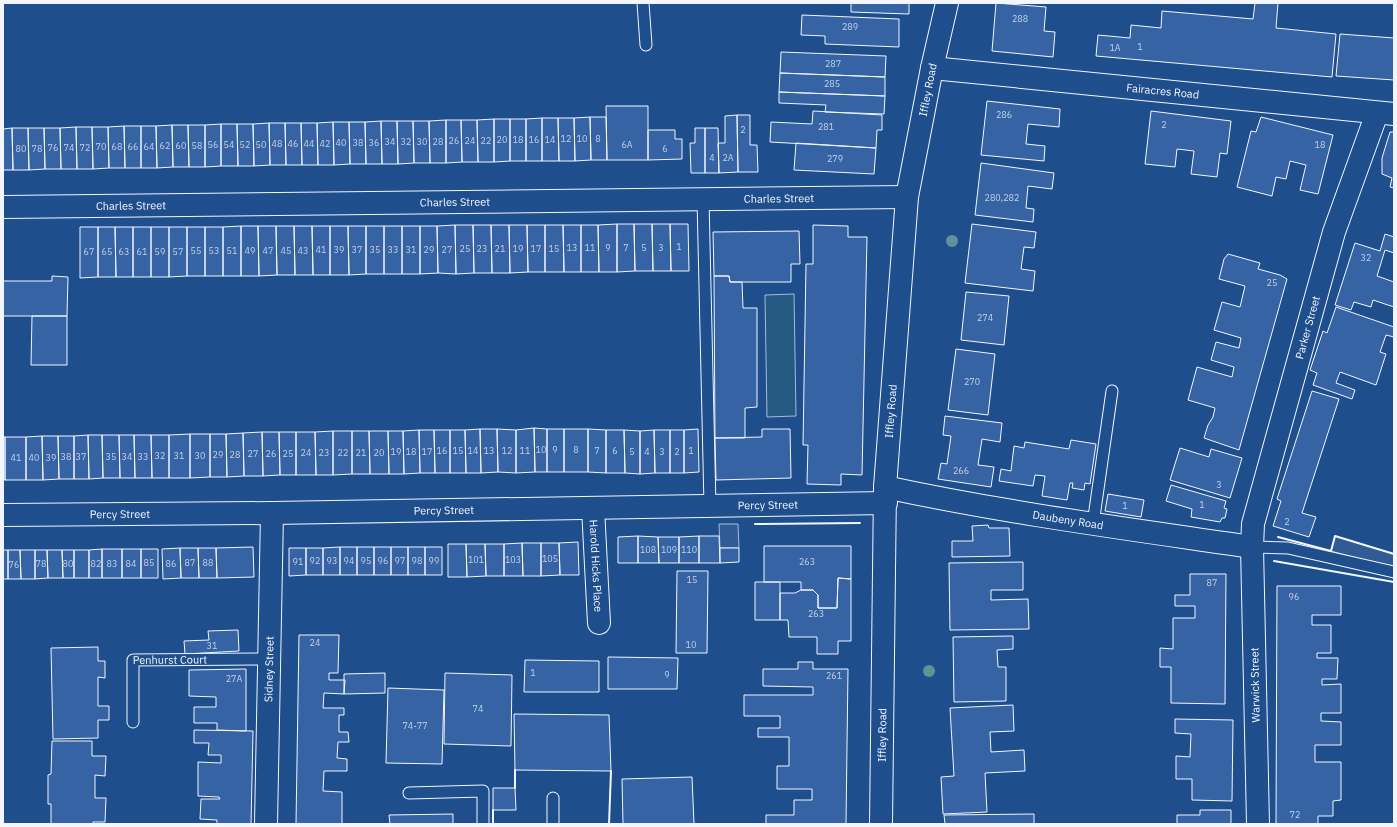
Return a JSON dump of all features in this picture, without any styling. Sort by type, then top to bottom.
[{"type":"street","name":"Iffley Road","points":[[880,824],[885,495],[908,197],[932,68],[947,3]]},
{"type":"street","name":"Fairacres Road","points":[[932,68],[1386,113]]},
{"type":"street","name":"Parker Street","points":[[1252,546],[1253,524],[1334,232],[1386,113]]},
{"type":"street","name":"Charles Street","points":[[3,207],[908,197]]},
{"type":"street","name":"Daubeny Road","points":[[885,495],[942,499],[1093,524],[1252,546]]},
{"type":"street","name":"Percy Street","points":[[3,515],[272,513],[710,506],[885,495]]},
{"type":"street","name":"Harold Hicks Place","points":[[593,508],[600,623]]},
{"type":"street","name":"Sidney Street","points":[[266,824],[272,513]]},
{"type":"street","name":"Warwick Street","points":[[1252,546],[1258,824]]},
{"type":"lane","points":[[644,3],[646,45]]},
{"type":"lane","points":[[703,199],[710,506]]},
{"type":"lane","points":[[1093,524],[1112,391]]},
{"type":"lane","points":[[1252,546],[1288,548],[1394,572]]},
{"type":"lane","name":"Penhurst Court","points":[[134,722],[133,660],[269,659]]},
{"type":"lane","points":[[409,793],[483,791],[483,824]]},
{"type":"lane","points":[[553,824],[554,798]]},
{"type":"shaded area","points":[[794,294],[796,416],[767,417],[765,295]]},
{"type":"shaded area","points":[[719,524],[738,524],[739,548],[720,548]]},
{"type":"shaded area","points":[[1335,536],[1394,554],[1394,568],[1331,551]]},
{"type":"building","points":[[851,3],[909,3],[909,14],[851,12]]},
{"type":"building","points":[[996,3],[1046,7],[1044,31],[1055,32],[1053,57],[992,51]]},
{"type":"building","points":[[1255,3],[1278,3],[1276,28],[1336,34],[1332,77],[1096,56],[1098,35],[1130,38],[1131,25],[1161,28],[1162,11],[1253,19]]},
{"type":"building","points":[[802,15],[899,19],[899,47],[825,44],[825,36],[801,35]]},
{"type":"building","points":[[1340,34],[1394,38],[1394,80],[1336,76]]},
{"type":"building","points":[[781,52],[886,56],[885,77],[780,73]]},
{"type":"building","points":[[780,73],[885,77],[885,96],[779,92]]},
{"type":"building","points":[[779,92],[885,96],[884,114],[825,112],[826,105],[779,103]]},
{"type":"building","points":[[987,101],[1060,109],[1059,127],[1028,124],[1026,144],[1045,146],[1044,161],[981,155]]},
{"type":"building","points":[[606,106],[648,106],[648,160],[607,160]]},
{"type":"building","points":[[813,111],[882,115],[882,130],[877,130],[876,148],[770,142],[771,122],[812,124]]},
{"type":"building","points":[[1151,111],[1231,121],[1227,154],[1220,153],[1217,177],[1191,174],[1194,151],[1177,149],[1175,167],[1145,164]]},
{"type":"building","points":[[737,115],[750,115],[750,145],[757,145],[758,172],[738,172]]},
{"type":"building","points":[[737,115],[738,172],[719,173],[718,143],[725,143],[725,116]]},
{"type":"building","points":[[590,117],[606,117],[607,160],[591,160]]},
{"type":"building","points":[[590,117],[591,160],[575,161],[574,118]]},
{"type":"building","points":[[1261,117],[1333,135],[1318,194],[1300,190],[1306,165],[1290,161],[1286,179],[1276,177],[1272,196],[1237,187],[1251,131],[1256,132]]},
{"type":"building","points":[[542,118],[542,161],[526,161],[526,119]]},
{"type":"building","points":[[542,118],[558,118],[559,161],[542,161]]},
{"type":"building","points":[[558,118],[574,118],[575,161],[559,161]]},
{"type":"building","points":[[494,119],[494,162],[478,162],[477,120]]},
{"type":"building","points":[[494,119],[510,119],[510,161],[494,162]]},
{"type":"building","points":[[510,119],[526,119],[526,161],[510,161]]},
{"type":"building","points":[[446,120],[446,163],[430,163],[429,121]]},
{"type":"building","points":[[446,120],[461,120],[462,162],[446,163]]},
{"type":"building","points":[[461,120],[477,120],[478,162],[462,162]]},
{"type":"building","points":[[381,121],[382,164],[366,164],[365,122]]},
{"type":"building","points":[[381,121],[397,121],[398,164],[382,164]]},
{"type":"building","points":[[397,121],[413,121],[414,163],[398,164]]},
{"type":"building","points":[[413,121],[429,121],[430,163],[414,163]]},
{"type":"building","points":[[333,122],[334,165],[318,165],[317,123]]},
{"type":"building","points":[[333,122],[349,122],[350,164],[334,165]]},
{"type":"building","points":[[349,122],[365,122],[366,164],[350,164]]},
{"type":"building","points":[[269,123],[270,165],[254,166],[253,124]]},
{"type":"building","points":[[269,123],[285,123],[286,165],[270,165]]},
{"type":"building","points":[[285,123],[301,123],[302,165],[286,165]]},
{"type":"building","points":[[301,123],[317,123],[318,165],[302,165]]},
{"type":"building","points":[[221,124],[221,166],[205,167],[205,125]]},
{"type":"building","points":[[221,124],[237,124],[238,166],[221,166]]},
{"type":"building","points":[[237,124],[253,124],[254,166],[238,166]]},
{"type":"building","points":[[172,125],[173,167],[157,168],[156,126]]},
{"type":"building","points":[[172,125],[188,125],[189,167],[173,167]]},
{"type":"building","points":[[188,125],[205,125],[205,167],[189,167]]},
{"type":"building","points":[[124,126],[125,168],[109,168],[108,127]]},
{"type":"building","points":[[124,126],[141,126],[141,168],[125,168]]},
{"type":"building","points":[[141,126],[156,126],[157,168],[141,168]]},
{"type":"building","points":[[76,127],[77,169],[61,169],[60,128]]},
{"type":"building","points":[[76,127],[92,127],[93,169],[77,169]]},
{"type":"building","points":[[92,127],[108,127],[109,168],[93,169]]},
{"type":"building","points":[[12,128],[13,170],[3,170],[3,129]]},
{"type":"building","points":[[12,128],[28,128],[29,170],[13,170]]},
{"type":"building","points":[[28,128],[44,128],[45,169],[29,170]]},
{"type":"building","points":[[44,128],[60,128],[61,169],[45,169]]},
{"type":"building","points":[[695,128],[705,128],[705,173],[691,173],[690,143],[695,143]]},
{"type":"building","points":[[705,128],[718,128],[719,173],[705,173]]},
{"type":"building","points":[[648,130],[675,130],[675,139],[682,139],[682,159],[648,160]]},
{"type":"building","points":[[1390,132],[1394,132],[1394,188],[1390,187],[1392,178],[1382,174],[1382,158]]},
{"type":"building","points":[[796,143],[876,148],[874,174],[794,170]]},
{"type":"building","points":[[981,163],[1054,173],[1052,189],[1028,186],[1026,208],[1034,209],[1033,222],[975,215]]},
{"type":"building","points":[[617,224],[617,272],[599,272],[598,225]]},
{"type":"building","points":[[617,224],[634,224],[635,271],[617,272]]},
{"type":"building","points":[[634,224],[652,224],[653,271],[635,271]]},
{"type":"building","points":[[652,224],[670,224],[671,271],[653,271]]},
{"type":"building","points":[[670,224],[688,224],[689,271],[671,271]]},
{"type":"building","points":[[972,224],[1036,232],[1034,248],[1024,247],[1021,269],[1035,271],[1033,291],[965,283]]},
{"type":"building","points":[[455,225],[456,274],[438,273],[437,226]]},
{"type":"building","points":[[455,225],[473,225],[474,273],[456,274]]},
{"type":"building","points":[[473,225],[491,225],[492,273],[474,273]]},
{"type":"building","points":[[491,225],[509,225],[510,273],[492,273]]},
{"type":"building","points":[[509,225],[527,225],[528,272],[510,273]]},
{"type":"building","points":[[527,225],[545,225],[545,272],[528,272]]},
{"type":"building","points":[[545,225],[563,225],[564,272],[545,272]]},
{"type":"building","points":[[563,225],[581,225],[581,272],[564,272]]},
{"type":"building","points":[[581,225],[598,225],[599,272],[581,272]]},
{"type":"building","points":[[813,225],[848,226],[848,237],[867,237],[862,475],[841,474],[841,485],[807,484],[808,445],[803,445],[806,264],[813,264]]},
{"type":"building","points":[[241,226],[241,276],[223,276],[223,227]]},
{"type":"building","points":[[241,226],[258,226],[259,276],[241,276]]},
{"type":"building","points":[[258,226],[276,226],[277,275],[259,276]]},
{"type":"building","points":[[276,226],[294,226],[295,275],[277,275]]},
{"type":"building","points":[[294,226],[312,226],[313,275],[295,275]]},
{"type":"building","points":[[312,226],[330,226],[330,275],[313,275]]},
{"type":"building","points":[[330,226],[348,226],[349,275],[330,275]]},
{"type":"building","points":[[348,226],[366,226],[366,274],[349,275]]},
{"type":"building","points":[[366,226],[384,226],[384,274],[366,274]]},
{"type":"building","points":[[384,226],[402,226],[402,274],[384,274]]},
{"type":"building","points":[[402,226],[420,226],[420,274],[402,274]]},
{"type":"building","points":[[420,226],[437,226],[438,273],[420,274]]},
{"type":"building","points":[[80,227],[98,227],[98,277],[80,278]]},
{"type":"building","points":[[98,227],[115,227],[116,277],[98,277]]},
{"type":"building","points":[[115,227],[133,227],[133,277],[116,277]]},
{"type":"building","points":[[133,227],[151,227],[151,277],[133,277]]},
{"type":"building","points":[[151,227],[169,227],[169,277],[151,277]]},
{"type":"building","points":[[169,227],[187,227],[187,276],[169,277]]},
{"type":"building","points":[[187,227],[205,227],[205,276],[187,276]]},
{"type":"building","points":[[205,227],[223,227],[223,276],[205,276]]},
{"type":"building","points":[[799,231],[800,264],[791,264],[791,282],[730,282],[729,276],[714,276],[713,232]]},
{"type":"building","points":[[1385,234],[1394,237],[1394,253],[1385,250],[1377,276],[1394,282],[1394,307],[1373,300],[1371,307],[1354,302],[1351,310],[1335,305],[1355,243],[1380,251]]},
{"type":"building","points":[[1228,254],[1260,263],[1258,269],[1280,275],[1287,279],[1239,450],[1204,438],[1208,425],[1213,417],[1215,408],[1188,400],[1197,367],[1232,377],[1234,367],[1211,360],[1216,342],[1239,348],[1241,338],[1214,330],[1222,302],[1240,307],[1245,286],[1219,279],[1224,259]]},
{"type":"building","points":[[52,276],[68,277],[67,316],[3,316],[3,281],[52,281]]},
{"type":"building","points":[[714,276],[729,276],[730,282],[742,282],[743,308],[757,308],[757,407],[745,408],[745,438],[715,438]]},
{"type":"building","points":[[966,292],[1009,296],[1004,345],[961,340]]},
{"type":"building","points":[[1336,307],[1394,327],[1394,337],[1386,335],[1380,352],[1386,354],[1376,385],[1340,372],[1336,383],[1355,390],[1352,399],[1313,385],[1317,373],[1310,370],[1323,331],[1327,333]]},
{"type":"building","points":[[32,316],[67,316],[67,365],[31,365]]},
{"type":"building","points":[[956,349],[995,354],[988,415],[948,410]]},
{"type":"building","points":[[1312,391],[1339,399],[1302,513],[1316,517],[1309,537],[1273,526],[1281,501],[1277,499]]},
{"type":"building","points":[[945,416],[1002,423],[1000,442],[982,439],[978,465],[994,467],[991,487],[938,479],[941,463],[947,464],[951,436],[943,435]]},
{"type":"building","points":[[534,428],[535,472],[516,473],[516,430]]},
{"type":"building","points":[[534,428],[547,429],[547,472],[535,472]]},
{"type":"building","points":[[480,429],[481,473],[466,473],[465,430]]},
{"type":"building","points":[[480,429],[497,429],[498,472],[481,473]]},
{"type":"building","points":[[497,429],[516,430],[516,473],[498,472]]},
{"type":"building","points":[[547,429],[564,429],[564,472],[547,472]]},
{"type":"building","points":[[564,429],[588,429],[588,472],[564,472]]},
{"type":"building","points":[[588,429],[606,430],[606,473],[588,472]]},
{"type":"building","points":[[698,429],[699,472],[684,473],[684,430]]},
{"type":"building","points":[[762,429],[790,429],[791,478],[716,480],[715,438],[762,437]]},
{"type":"building","points":[[419,430],[420,473],[404,474],[403,431]]},
{"type":"building","points":[[419,430],[434,430],[435,473],[420,473]]},
{"type":"building","points":[[434,430],[450,430],[450,473],[435,473]]},
{"type":"building","points":[[450,430],[465,430],[466,473],[450,473]]},
{"type":"building","points":[[606,430],[624,430],[625,473],[606,473]]},
{"type":"building","points":[[624,430],[640,431],[640,474],[625,473]]},
{"type":"building","points":[[654,430],[655,473],[640,474],[640,431]]},
{"type":"building","points":[[654,430],[670,430],[670,473],[655,473]]},
{"type":"building","points":[[670,430],[684,430],[684,473],[670,473]]},
{"type":"building","points":[[333,431],[333,475],[316,475],[315,432]]},
{"type":"building","points":[[333,431],[352,431],[352,474],[333,475]]},
{"type":"building","points":[[352,431],[369,431],[370,474],[352,474]]},
{"type":"building","points":[[369,431],[388,431],[389,474],[370,474]]},
{"type":"building","points":[[388,431],[403,431],[404,474],[389,474]]},
{"type":"building","points":[[262,432],[263,476],[244,476],[243,433]]},
{"type":"building","points":[[262,432],[279,432],[280,475],[263,476]]},
{"type":"building","points":[[279,432],[296,432],[296,475],[280,475]]},
{"type":"building","points":[[296,432],[315,432],[316,475],[296,475]]},
{"type":"building","points":[[243,433],[244,476],[227,477],[226,434]]},
{"type":"building","points":[[190,434],[190,478],[169,478],[169,435]]},
{"type":"building","points":[[190,434],[210,434],[210,477],[190,478]]},
{"type":"building","points":[[210,434],[226,434],[227,477],[210,477]]},
{"type":"building","points":[[88,435],[89,479],[74,479],[74,436]]},
{"type":"building","points":[[88,435],[102,435],[103,478],[89,479]]},
{"type":"building","points":[[102,435],[119,435],[120,478],[103,478]]},
{"type":"building","points":[[119,435],[134,435],[135,478],[120,478]]},
{"type":"building","points":[[134,435],[151,435],[152,478],[135,478]]},
{"type":"building","points":[[151,435],[169,435],[169,478],[152,478]]},
{"type":"building","points":[[42,436],[43,480],[26,480],[26,437]]},
{"type":"building","points":[[42,436],[58,436],[59,479],[43,480]]},
{"type":"building","points":[[58,436],[74,436],[74,479],[59,479]]},
{"type":"building","points":[[3,437],[5,437],[5,480],[3,480]]},
{"type":"building","points":[[5,437],[26,437],[26,480],[5,480]]},
{"type":"building","points":[[1071,440],[1096,444],[1090,484],[1085,483],[1084,490],[1072,488],[1073,483],[1070,483],[1067,500],[1042,496],[1045,476],[1035,475],[1033,486],[999,481],[1001,469],[1011,471],[1014,446],[1024,448],[1025,442],[1069,449]]},
{"type":"building","points":[[1180,448],[1209,457],[1211,449],[1242,458],[1230,498],[1170,480]]},
{"type":"building","points":[[1171,485],[1226,501],[1224,508],[1227,509],[1225,518],[1222,518],[1220,522],[1191,517],[1192,509],[1166,501]]},
{"type":"building","points":[[1108,494],[1144,500],[1141,517],[1105,511]]},
{"type":"building","points":[[988,525],[989,528],[1009,528],[1010,556],[952,557],[952,541],[973,541],[972,526]]},
{"type":"building","points":[[638,536],[638,563],[618,563],[618,537]]},
{"type":"building","points":[[638,536],[658,537],[659,563],[638,563]]},
{"type":"building","points":[[699,536],[719,536],[720,563],[699,563]]},
{"type":"building","points":[[699,536],[699,563],[679,563],[679,537]]},
{"type":"building","points":[[658,537],[679,537],[679,563],[659,563]]},
{"type":"building","points":[[578,542],[579,575],[560,575],[559,543]]},
{"type":"building","points":[[522,543],[523,576],[504,576],[504,544]]},
{"type":"building","points":[[522,543],[541,543],[541,576],[523,576]]},
{"type":"building","points":[[541,543],[559,543],[560,575],[541,576]]},
{"type":"building","points":[[448,544],[466,544],[467,577],[448,577]]},
{"type":"building","points":[[466,544],[485,544],[486,576],[467,577]]},
{"type":"building","points":[[485,544],[504,544],[504,576],[486,576]]},
{"type":"building","points":[[764,546],[851,546],[851,579],[838,578],[837,608],[818,608],[818,595],[813,590],[801,590],[801,582],[764,582]]},
{"type":"building","points":[[253,547],[254,577],[217,578],[216,548]]},
{"type":"building","points":[[340,547],[357,547],[357,575],[340,575]]},
{"type":"building","points":[[340,547],[340,575],[323,575],[323,548]]},
{"type":"building","points":[[357,547],[374,547],[374,575],[357,575]]},
{"type":"building","points":[[374,547],[391,547],[391,575],[374,575]]},
{"type":"building","points":[[391,547],[408,547],[408,575],[391,575]]},
{"type":"building","points":[[408,547],[425,547],[425,575],[408,575]]},
{"type":"building","points":[[425,547],[442,547],[442,575],[425,575]]},
{"type":"building","points":[[180,548],[198,548],[199,578],[181,578]]},
{"type":"building","points":[[180,548],[181,578],[163,579],[162,549]]},
{"type":"building","points":[[198,548],[216,548],[217,578],[199,578]]},
{"type":"building","points":[[289,548],[306,548],[306,575],[289,576]]},
{"type":"building","points":[[306,548],[323,548],[323,575],[306,575]]},
{"type":"building","points":[[720,548],[739,548],[739,562],[720,563]]},
{"type":"building","points":[[102,549],[122,549],[122,578],[102,578]]},
{"type":"building","points":[[102,549],[102,578],[89,578],[89,550]]},
{"type":"building","points":[[122,549],[141,549],[141,578],[122,578]]},
{"type":"building","points":[[141,549],[158,549],[158,578],[141,578]]},
{"type":"building","points":[[3,550],[8,550],[8,579],[3,579]]},
{"type":"building","points":[[8,550],[20,550],[21,579],[8,579]]},
{"type":"building","points":[[20,550],[35,550],[35,579],[21,579]]},
{"type":"building","points":[[35,550],[47,550],[48,578],[35,579]]},
{"type":"building","points":[[47,550],[62,550],[63,578],[48,578]]},
{"type":"building","points":[[62,550],[74,550],[74,578],[63,578]]},
{"type":"building","points":[[74,550],[89,550],[89,578],[74,578]]},
{"type":"building","points":[[1023,562],[1023,590],[991,590],[991,600],[1028,599],[1029,629],[950,630],[949,563]]},
{"type":"building","points":[[677,571],[708,571],[707,653],[676,653]]},
{"type":"building","points":[[1190,574],[1226,574],[1225,704],[1171,703],[1171,667],[1160,667],[1160,648],[1173,649],[1173,618],[1195,618],[1195,606],[1175,606],[1175,595],[1190,595]]},
{"type":"building","points":[[838,578],[851,579],[851,641],[838,641],[838,654],[817,654],[817,637],[789,637],[788,620],[780,620],[780,593],[795,593],[801,590],[813,590],[818,595],[818,608],[837,608]]},
{"type":"building","points":[[755,582],[780,582],[780,620],[755,620]]},
{"type":"building","points":[[1277,586],[1341,586],[1341,615],[1312,615],[1312,625],[1331,625],[1331,653],[1317,653],[1317,658],[1338,658],[1337,679],[1322,679],[1322,685],[1341,684],[1341,713],[1321,713],[1321,721],[1341,722],[1341,745],[1315,745],[1315,762],[1341,762],[1341,800],[1333,801],[1333,816],[1318,816],[1318,824],[1276,824]]},
{"type":"building","points":[[238,630],[239,651],[185,654],[184,641],[209,640],[208,631]]},
{"type":"building","points":[[299,635],[339,635],[338,673],[329,673],[329,680],[345,680],[344,694],[324,693],[323,708],[344,708],[344,715],[339,715],[339,732],[348,732],[349,742],[338,742],[337,758],[347,759],[347,771],[324,771],[323,791],[342,792],[342,824],[296,824]]},
{"type":"building","points":[[1013,636],[1013,649],[997,650],[998,667],[1006,667],[1006,701],[954,702],[953,637]]},
{"type":"building","points":[[98,647],[98,661],[105,661],[105,678],[98,677],[98,706],[109,706],[109,720],[98,720],[98,738],[53,739],[51,648]]},
{"type":"building","points":[[608,657],[678,658],[677,689],[608,689]]},
{"type":"building","points":[[525,660],[599,661],[599,692],[524,692]]},
{"type":"building","points":[[798,662],[813,662],[813,669],[848,669],[846,824],[766,824],[766,815],[794,815],[794,800],[812,800],[812,789],[777,789],[777,766],[789,766],[789,737],[758,737],[758,728],[780,728],[780,716],[744,716],[744,695],[813,695],[813,687],[763,686],[763,669],[798,669]]},
{"type":"building","points":[[246,669],[246,731],[217,730],[217,723],[194,723],[194,707],[216,707],[216,697],[189,696],[189,670]]},
{"type":"building","points":[[385,673],[385,693],[344,694],[344,674]]},
{"type":"building","points":[[445,673],[512,675],[511,746],[444,744]]},
{"type":"building","points":[[388,688],[444,690],[442,764],[386,763]]},
{"type":"building","points":[[1013,705],[1014,731],[990,732],[991,752],[1024,750],[1025,771],[985,773],[987,812],[943,814],[941,777],[954,776],[950,708]]},
{"type":"building","points":[[514,714],[609,715],[611,771],[515,770]]},
{"type":"building","points":[[1175,719],[1233,720],[1232,801],[1192,800],[1192,779],[1176,779],[1176,756],[1190,757],[1191,734],[1175,733]]},
{"type":"building","points":[[194,730],[253,731],[251,824],[217,824],[217,820],[200,819],[201,799],[220,799],[219,797],[198,796],[198,762],[221,763],[221,755],[208,755],[209,743],[194,743]]},
{"type":"building","points":[[52,741],[92,741],[92,756],[106,756],[105,776],[95,775],[95,798],[106,798],[105,822],[93,822],[93,824],[51,824],[51,804],[48,804],[48,775],[51,774]]},
{"type":"building","points":[[692,777],[694,824],[623,824],[622,779]]},
{"type":"building","points":[[493,788],[515,788],[516,810],[493,810]]},
{"type":"building","points":[[1200,810],[1231,810],[1231,824],[1177,824],[1177,815],[1200,815]]},
{"type":"building","points":[[453,814],[453,824],[390,824],[389,815]]},
{"type":"building","points":[[1034,814],[1034,824],[945,824],[944,815]]},
{"type":"wall","points":[[755,524],[860,523]]},
{"type":"wall","points":[[1278,537],[1331,551],[1335,536],[1394,554]]},
{"type":"wall","points":[[1274,561],[1394,582]]},
{"type":"wall","points":[[515,770],[515,788]]},
{"type":"wall","points":[[609,824],[611,771]]},
{"type":"wall","points":[[493,810],[493,824]]}]
